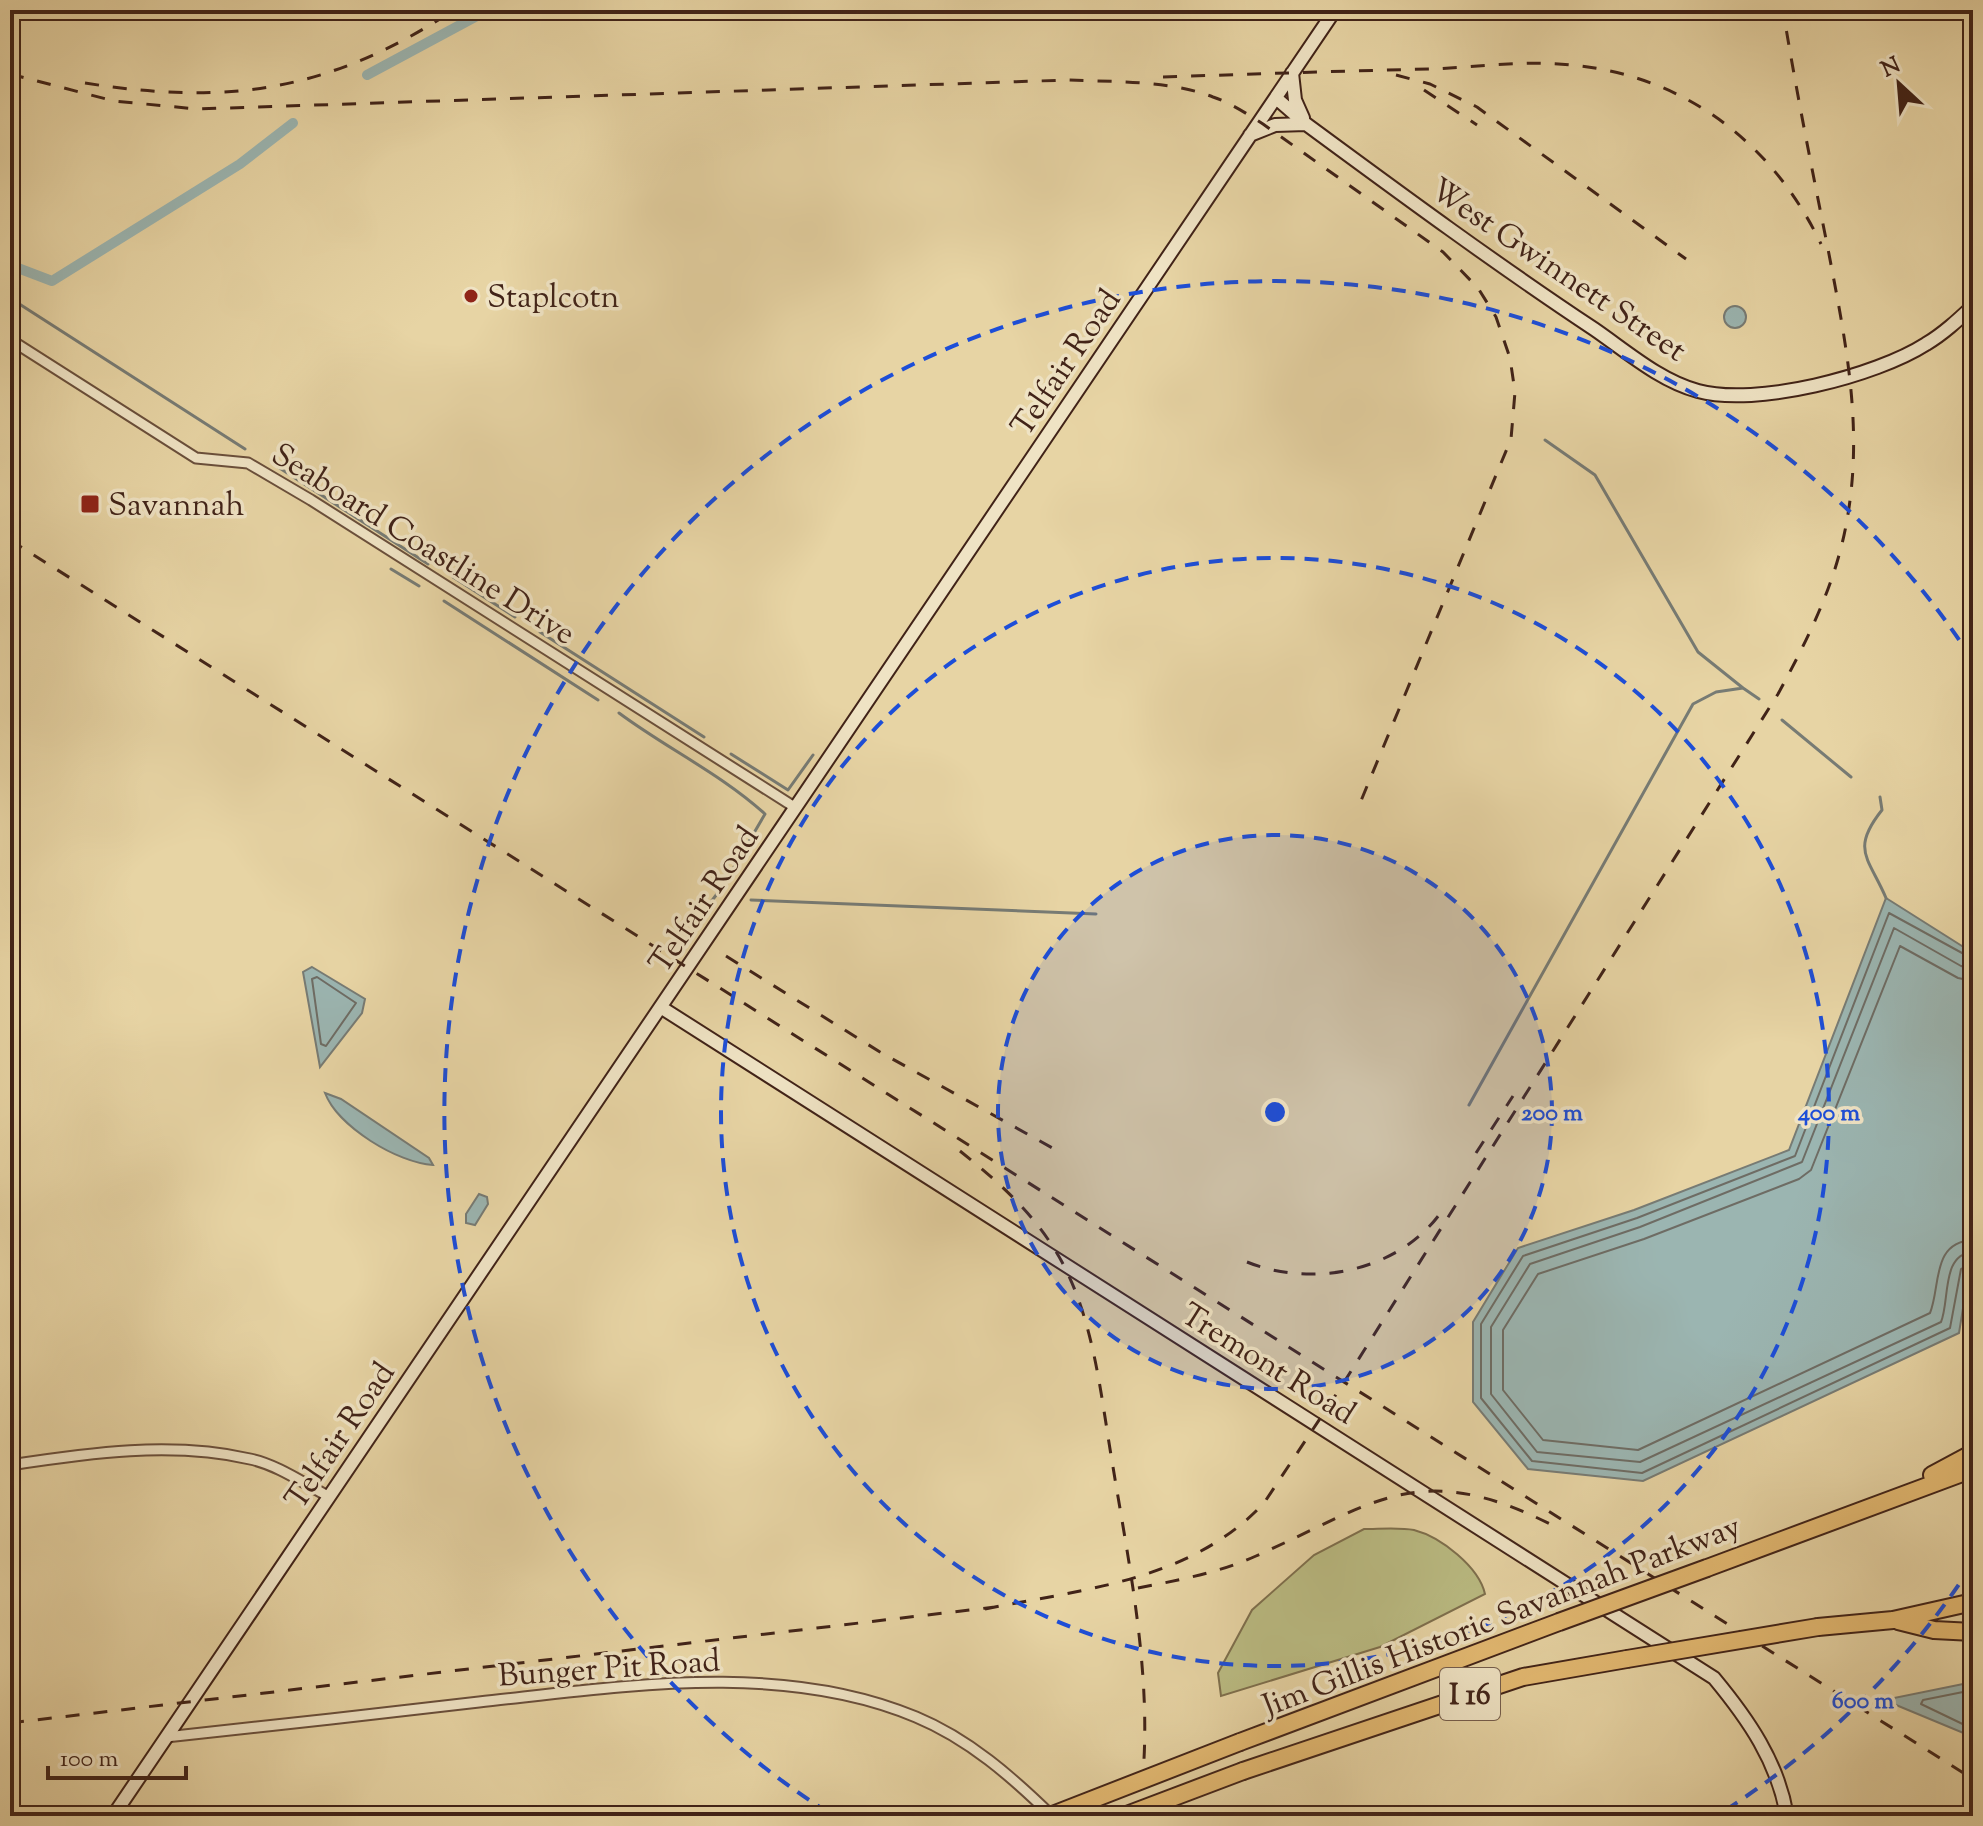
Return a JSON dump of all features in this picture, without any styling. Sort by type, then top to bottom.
[{"type":"highway","points":[[1871,1506],[1973,1453]]},
{"type":"highway","name":"Jim Gillis Historic Savannah Parkway","points":[[1051,1816],[1240,1742],[1973,1469]]},
{"type":"highway","name":"Jim Gillis Historic Savannah Parkway","points":[[1124,1816],[1243,1771],[1523,1677],[1818,1627],[1893,1620],[1973,1602]]},
{"type":"highway","points":[[1893,1620],[1934,1630],[1973,1632]]},
{"type":"street","name":"Telfair Road","points":[[113,1816],[1335,10]]},
{"type":"street","points":[[1250,135],[1275,125],[1306,124],[1295,100],[1292,73]]},
{"type":"street","name":"West Gwinnett Street","points":[[1273,101],[1567,312],[1665,377],[1698,391],[1743,396],[1789,393],[1900,358],[1947,330],[1973,306]]},
{"type":"street","name":"Seaboard Coastline Drive","points":[[17,344],[196,458],[248,463],[311,500],[796,808]]},
{"type":"street","name":"Tremont Road","points":[[662,1008],[1714,1678],[1760,1738],[1784,1798],[1787,1816]]},
{"type":"street","points":[[10,1465],[105,1451],[212,1454],[251,1459],[281,1470],[328,1496]]},
{"type":"street","name":"Bunger Pit Road","points":[[166,1737],[665,1682],[770,1684],[875,1703],[915,1716],[976,1750],[1030,1794],[1051,1816]]},
{"type":"green space","points":[[1364,1529],[1408,1529],[1436,1539],[1467,1564],[1485,1594],[1380,1647],[1221,1696],[1218,1673],[1252,1610],[1314,1555]]},
{"type":"water","points":[[1731,306],[1739,306],[1746,317],[1739,328],[1731,328],[1724,321],[1724,313]]},
{"type":"water","points":[[1886,898],[1973,953],[1973,1247],[1959,1333],[1643,1481],[1528,1469],[1473,1402],[1473,1322],[1518,1248],[1634,1210],[1789,1150]]},
{"type":"water","points":[[312,967],[365,999],[362,1013],[320,1067],[303,972]]},
{"type":"water","points":[[325,1093],[341,1099],[429,1158],[433,1165],[403,1158],[371,1141],[342,1118]]},
{"type":"water","points":[[479,1194],[487,1197],[488,1204],[475,1225],[466,1223],[466,1214]]},
{"type":"water","points":[[1973,1682],[1973,1737],[1884,1700]]},
{"type":"waterway","points":[[367,75],[488,10]]},
{"type":"waterway","points":[[10,265],[52,281],[240,164],[293,123]]},
{"type":"waterway","points":[[10,298],[245,449]]},
{"type":"waterway","points":[[1545,440],[1595,475],[1698,652],[1743,688]]},
{"type":"waterway","points":[[278,467],[428,564]]},
{"type":"waterway","points":[[391,569],[419,586]]},
{"type":"waterway","points":[[453,577],[515,617]]},
{"type":"waterway","points":[[444,601],[598,700]]},
{"type":"waterway","points":[[540,632],[704,737]]},
{"type":"waterway","points":[[1469,1105],[1693,704],[1716,692],[1743,688],[1759,699]]},
{"type":"waterway","points":[[619,713],[730,786],[765,814],[723,886],[698,919]]},
{"type":"waterway","points":[[1782,720],[1851,777]]},
{"type":"waterway","points":[[731,754],[788,790],[813,755]]},
{"type":"waterway","points":[[1880,797],[1882,810],[1872,824],[1865,845],[1869,863],[1886,898]]},
{"type":"waterway","points":[[751,900],[1096,914]]},
{"type":"railway","points":[[85,83],[186,93],[277,86],[321,75],[364,59],[454,10]]},
{"type":"railway","points":[[985,1609],[1098,1587],[1170,1566],[1204,1550],[1235,1529],[1264,1503],[1341,1387],[1778,694],[1801,651],[1837,562],[1848,514],[1854,447],[1850,381],[1840,315],[1783,10]]},
{"type":"railway","points":[[1163,77],[1537,63],[1612,71],[1687,99],[1720,120],[1751,146],[1778,175],[1821,244]]},
{"type":"railway","points":[[10,74],[114,101],[197,109],[1068,80],[1178,87],[1233,106],[1443,252],[1478,288],[1496,317],[1510,358],[1515,392],[1511,439],[1358,808]]},
{"type":"railway","points":[[1396,75],[1430,84],[1477,107],[1686,259]]},
{"type":"railway","points":[[1424,90],[1477,125]]},
{"type":"railway","points":[[10,540],[1973,1779]]},
{"type":"railway","points":[[726,956],[880,1052],[1056,1150]]},
{"type":"railway","points":[[1476,1153],[1513,1096]]},
{"type":"railway","points":[[960,1151],[1017,1201],[1052,1245],[1073,1286],[1089,1336],[1128,1554],[1140,1641],[1145,1729],[1138,1816]]},
{"type":"railway","points":[[1247,1262],[1298,1274],[1351,1270],[1400,1250],[1439,1215]]},
{"type":"railway","points":[[1138,1588],[1242,1562],[1334,1519],[1398,1495],[1430,1491],[1465,1494],[1504,1504],[1550,1524]]},
{"type":"railway","points":[[10,1723],[995,1607]]},
{"type":"place","name":"Staplcotn","points":[[471,296]]},
{"type":"place","name":"Savannah","points":[[90,504]]}]
